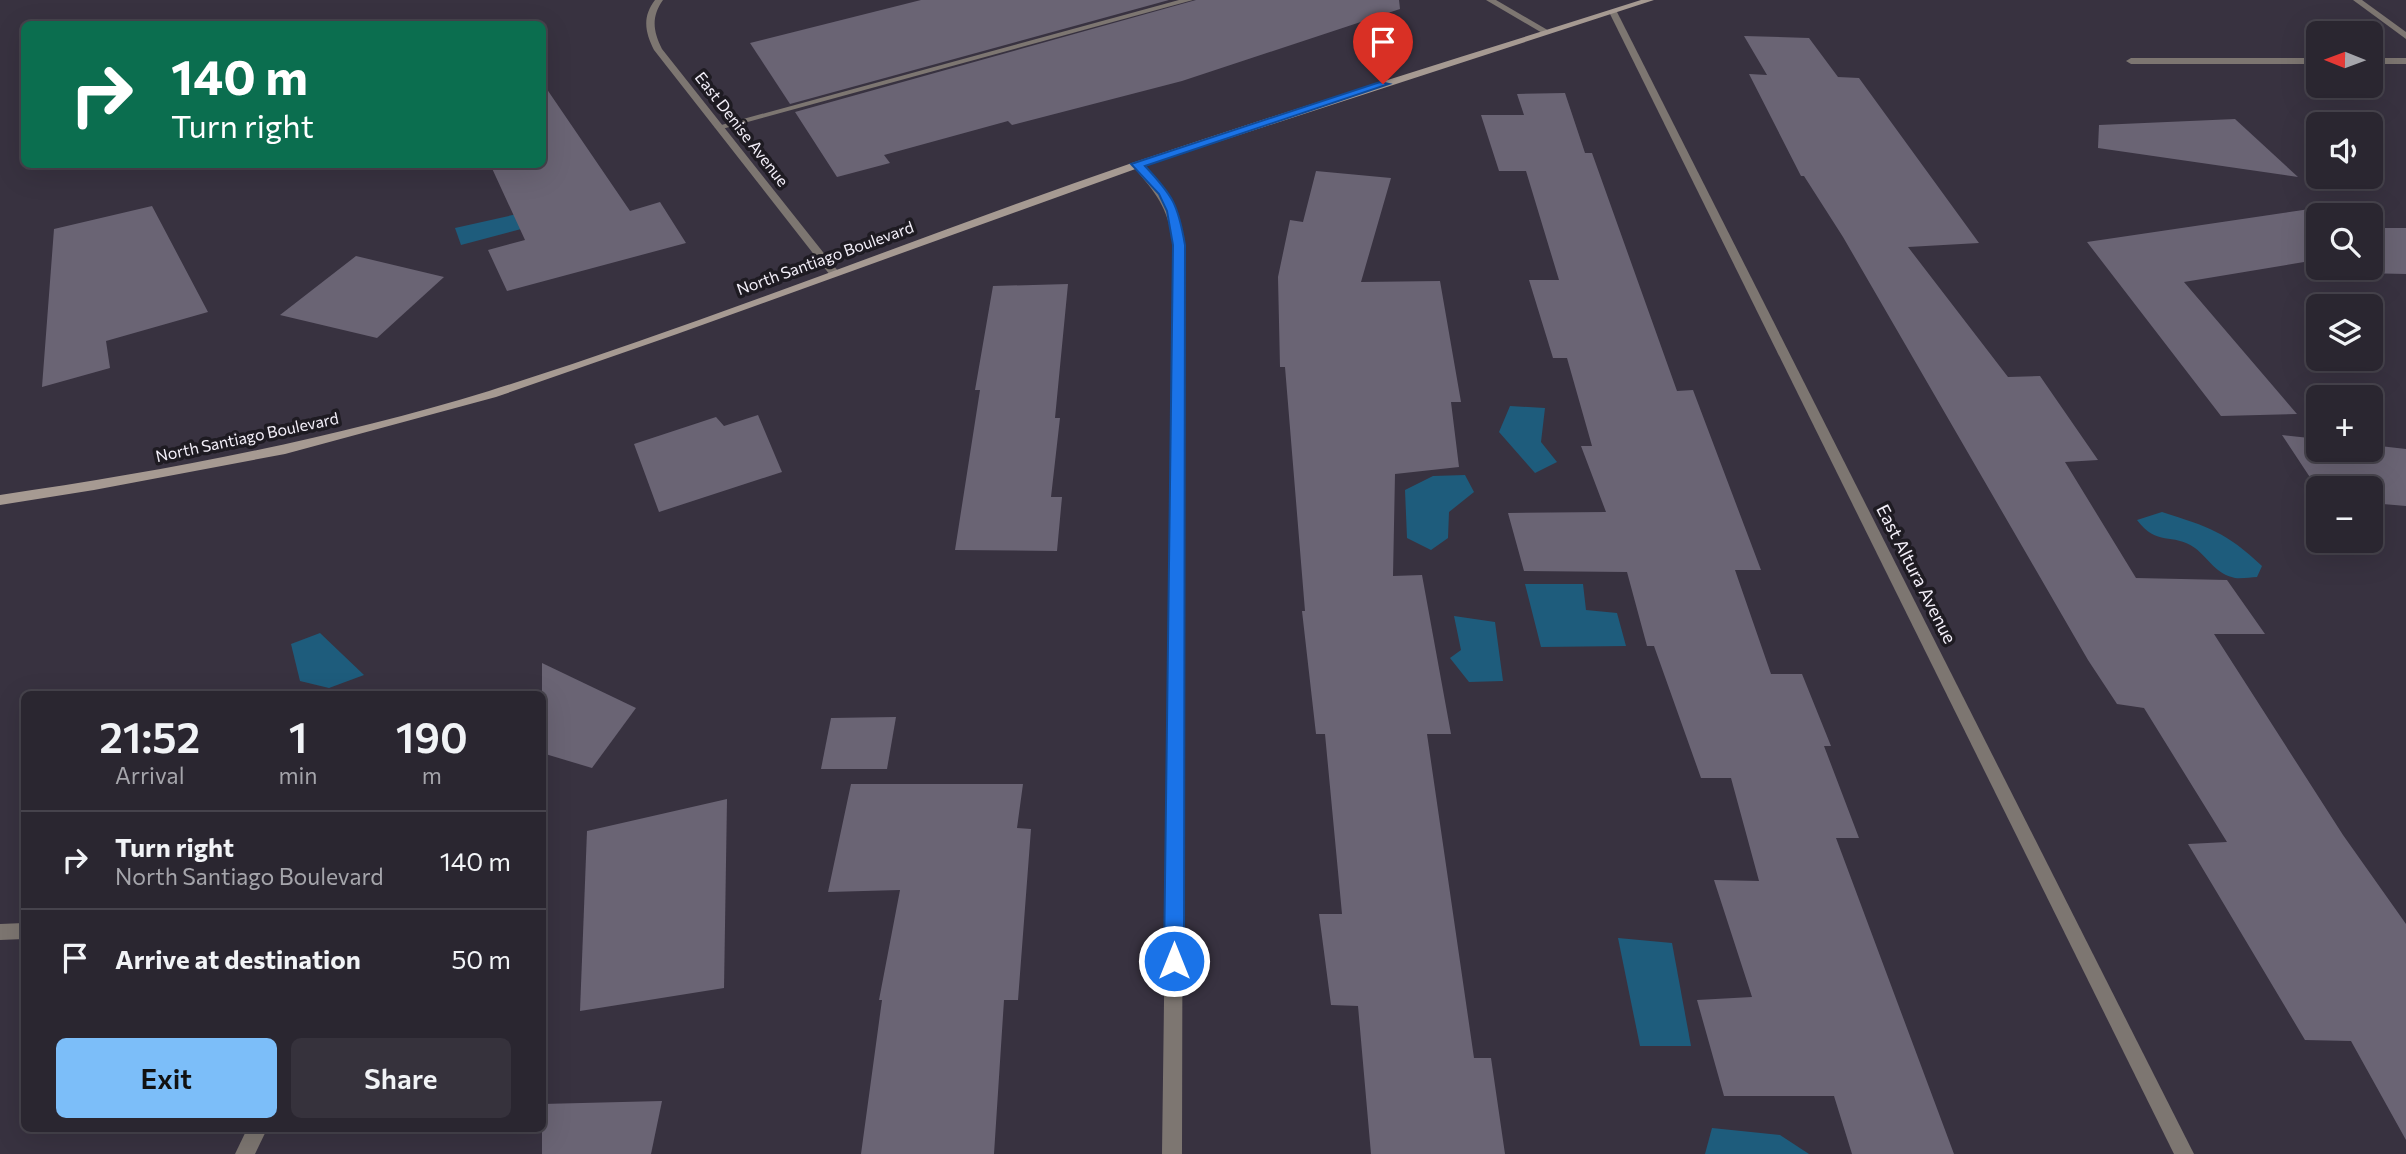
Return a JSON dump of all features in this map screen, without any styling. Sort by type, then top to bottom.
[{"type":"main road","name":"North Santiago Boulevard","points":[[0,500],[94,486],[285,450],[492,394],[1137,164],[1650,0]]},
{"type":"street","name":"East Denise Avenue","points":[[659,0],[652,8],[648,30],[658,50],[834,272]]},
{"type":"street","points":[[719,127],[1189,0]]},
{"type":"street","points":[[1490,0],[1547,33]]},
{"type":"street","points":[[2357,0],[2406,36]]},
{"type":"street","name":"East Altura Avenue","points":[[1613,12],[2184,1154]]},
{"type":"street","points":[[2131,61],[2306,61]]},
{"type":"street","points":[[2384,61],[2406,61]]},
{"type":"street","points":[[1137,164],[1164,193],[1173,211],[1179,245],[1172,1154]]},
{"type":"street","points":[[0,932],[21,932]]},
{"type":"street","points":[[245,1154],[256,1132]]},
{"type":"water","points":[[535,210],[540,224],[461,245],[455,228]]},
{"type":"water","points":[[1510,406],[1545,408],[1541,442],[1557,462],[1535,473],[1499,432]]},
{"type":"water","points":[[1465,475],[1474,492],[1449,512],[1448,538],[1431,550],[1407,538],[1405,490],[1433,476]]},
{"type":"water","points":[[2162,512],[2205,527],[2238,545],[2262,566],[2257,577],[2228,576],[2187,543],[2151,534],[2137,520]]},
{"type":"water","points":[[1525,584],[1583,584],[1586,610],[1617,613],[1626,646],[1541,647]]},
{"type":"water","points":[[1454,616],[1495,622],[1503,681],[1469,682],[1450,658],[1461,650]]},
{"type":"water","points":[[320,633],[364,675],[329,688],[300,681],[291,644]]},
{"type":"water","points":[[1618,938],[1672,943],[1691,1046],[1640,1046]]},
{"type":"water","points":[[1712,1128],[1780,1135],[1809,1154],[1705,1154]]},
{"type":"building","points":[[921,0],[1169,0],[790,104],[750,43]]},
{"type":"building","points":[[1196,0],[1399,0],[1400,9],[1182,81],[1012,125],[1008,121],[884,155],[890,163],[837,177],[795,112]]},
{"type":"building","points":[[1744,36],[1809,38],[1838,77],[1859,78],[1979,243],[1908,247],[2008,377],[2040,376],[2098,460],[2065,462],[2136,578],[2227,580],[2265,634],[2214,634],[2343,835],[2406,924],[2406,1140],[2351,1041],[2305,1040],[2188,844],[2227,842],[2144,708],[2117,704],[2088,660],[1843,237],[1804,176],[1801,176],[1749,74],[1767,75]]},
{"type":"building","points":[[546,88],[630,211],[660,202],[686,243],[507,291],[488,250],[525,240],[492,168],[546,168]]},
{"type":"building","points":[[1565,93],[1585,153],[1592,153],[1677,391],[1693,390],[1761,570],[1735,570],[1771,674],[1802,674],[1831,746],[1824,746],[1859,838],[1836,838],[1954,1154],[1852,1154],[1834,1096],[1724,1096],[1697,1000],[1752,997],[1714,880],[1759,881],[1731,778],[1701,778],[1654,646],[1647,646],[1627,572],[1524,571],[1508,513],[1606,512],[1581,446],[1592,446],[1567,358],[1553,358],[1529,280],[1559,280],[1526,171],[1499,171],[1481,115],[1524,115],[1517,94]]},
{"type":"building","points":[[2235,119],[2298,177],[2098,148],[2099,125]]},
{"type":"building","points":[[1316,171],[1391,178],[1361,282],[1440,281],[1461,402],[1451,402],[1459,467],[1395,474],[1393,576],[1422,575],[1451,734],[1427,734],[1474,1058],[1491,1058],[1505,1154],[1371,1154],[1358,1006],[1331,1005],[1319,914],[1342,914],[1325,734],[1316,734],[1302,611],[1305,611],[1285,367],[1280,367],[1278,277],[1290,220],[1303,222]]},
{"type":"building","points":[[152,206],[208,312],[106,341],[110,368],[42,387],[54,229]]},
{"type":"building","points":[[2306,210],[2306,264],[2304,262],[2184,282],[2297,414],[2221,416],[2087,242]]},
{"type":"building","points":[[2383,228],[2406,228],[2406,274],[2383,274]]},
{"type":"building","points":[[356,256],[444,277],[377,338],[280,315]]},
{"type":"building","points":[[1068,284],[1055,418],[1060,418],[1051,497],[1062,497],[1057,551],[955,550],[980,390],[975,390],[993,286]]},
{"type":"building","points":[[758,415],[782,472],[659,512],[634,444],[716,417],[724,426]]},
{"type":"building","points":[[2282,435],[2306,438],[2306,462],[2383,462],[2383,446],[2406,449],[2406,506],[2383,504],[2383,476],[2309,476]]},
{"type":"building","points":[[542,663],[636,708],[592,768],[546,754],[546,691],[542,691]]},
{"type":"building","points":[[896,717],[887,769],[821,769],[831,718]]},
{"type":"building","points":[[851,784],[1023,784],[1017,828],[1031,829],[1018,1000],[1004,1000],[994,1154],[861,1154],[882,1000],[879,1000],[900,890],[828,892]]},
{"type":"building","points":[[727,799],[724,988],[580,1011],[587,831]]},
{"type":"building","points":[[662,1101],[651,1154],[542,1154],[542,1132],[546,1132],[546,1104]]},
{"type":"route","points":[[1174,961],[1179,245],[1173,211],[1164,193],[1137,164],[1383,84]]}]
